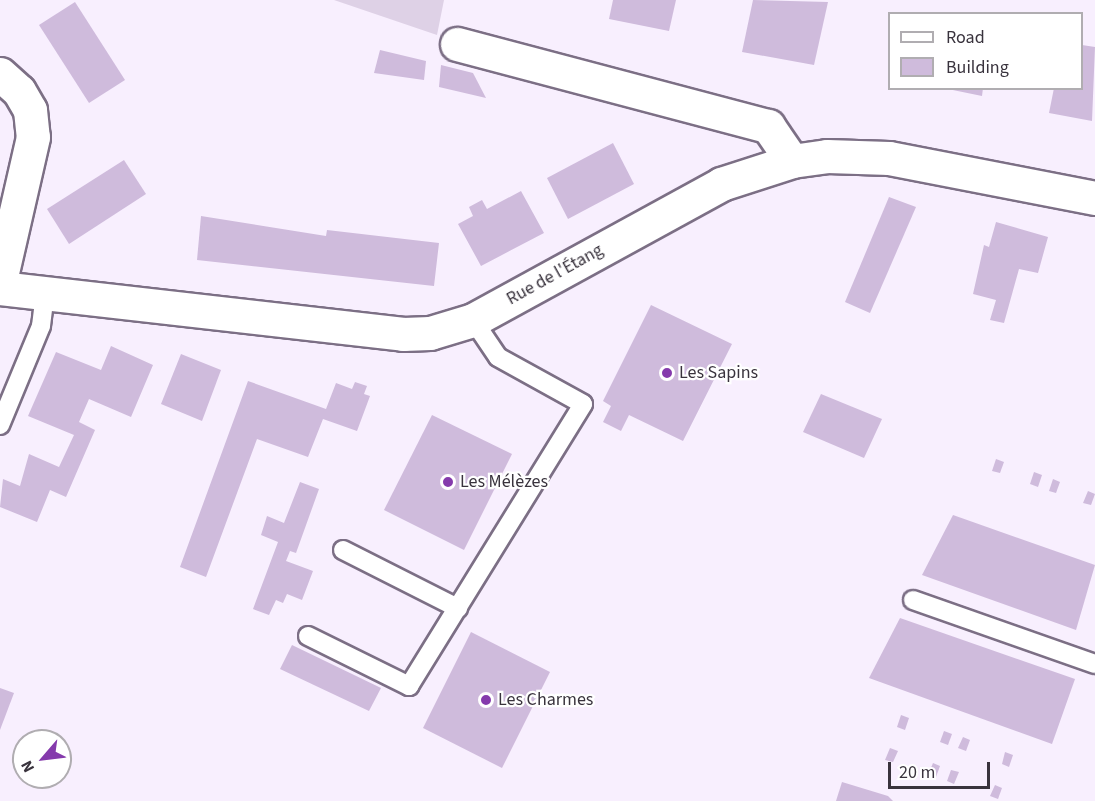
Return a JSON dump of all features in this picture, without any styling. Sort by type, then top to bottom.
[{"type":"street","points":[[458,45],[768,126],[792,161]]},
{"type":"street","points":[[0,74],[20,91],[30,110],[33,137],[0,281]]},
{"type":"street","name":"Rue de l'Étang","points":[[0,288],[403,334],[429,333],[473,320],[721,184],[792,161],[827,156],[889,158],[1095,198]]},
{"type":"lane","points":[[0,425],[40,326],[45,293]]},
{"type":"lane","points":[[308,636],[410,686],[583,404],[498,357],[473,320]]},
{"type":"lane","points":[[343,550],[458,608]]},
{"type":"lane","points":[[913,600],[1095,664]]},
{"type":"shaded area","points":[[334,0],[444,0],[437,35]]},
{"type":"building","points":[[613,0],[676,0],[669,31],[609,19]]},
{"type":"building","points":[[753,0],[828,2],[814,65],[742,52]]},
{"type":"building","points":[[75,2],[125,80],[89,103],[39,25]]},
{"type":"building","points":[[1083,45],[1095,47],[1092,121],[1049,113],[1054,90],[1083,90]]},
{"type":"building","points":[[380,50],[426,61],[424,80],[374,73]]},
{"type":"building","points":[[441,65],[473,73],[486,98],[439,87]]},
{"type":"building","points":[[953,90],[983,90],[982,96]]},
{"type":"building","points":[[613,143],[634,184],[568,219],[547,178]]},
{"type":"building","points":[[124,160],[146,194],[69,244],[47,209]]},
{"type":"building","points":[[521,191],[544,233],[481,266],[458,224],[473,216],[469,207],[482,200],[487,209]]},
{"type":"building","points":[[889,197],[916,207],[870,313],[845,302]]},
{"type":"building","points":[[201,216],[326,236],[327,230],[439,243],[434,286],[197,260]]},
{"type":"building","points":[[996,222],[1048,237],[1038,273],[1019,269],[1004,323],[990,320],[996,300],[973,294],[984,245],[989,247]]},
{"type":"building","name":"Les Sapins","points":[[651,305],[732,344],[683,441],[629,415],[621,431],[603,422],[611,406],[603,401]]},
{"type":"building","points":[[111,346],[153,365],[131,417],[89,399],[79,422],[95,430],[66,497],[50,490],[37,522],[0,507],[3,479],[20,486],[29,454],[59,467],[74,435],[28,416],[56,352],[101,370]]},
{"type":"building","points":[[181,354],[221,370],[202,421],[161,404]]},
{"type":"building","points":[[248,381],[326,409],[336,383],[352,389],[355,382],[367,386],[364,394],[370,396],[357,431],[323,419],[308,457],[257,439],[206,577],[180,567]]},
{"type":"building","points":[[821,394],[882,419],[864,458],[803,432]]},
{"type":"building","name":"Les Mélèzes","points":[[432,415],[512,454],[464,550],[384,510]]},
{"type":"building","points":[[996,459],[1004,462],[1000,473],[992,471]]},
{"type":"building","points":[[1034,472],[1042,475],[1038,487],[1030,484]]},
{"type":"building","points":[[1053,479],[1060,482],[1056,493],[1049,491]]},
{"type":"building","points":[[300,482],[319,489],[296,553],[290,551],[286,561],[313,571],[302,600],[287,594],[283,603],[276,600],[269,615],[253,609],[278,542],[261,535],[267,516],[284,523]]},
{"type":"building","points":[[1088,491],[1095,494],[1091,505],[1083,503]]},
{"type":"building","points":[[953,515],[1095,565],[1076,630],[922,575]]},
{"type":"building","points":[[900,618],[1075,679],[1052,744],[869,678]]},
{"type":"building","name":"Les Charmes","points":[[471,632],[550,672],[502,768],[423,728]]},
{"type":"building","points":[[292,645],[381,688],[369,711],[280,669]]},
{"type":"building","points":[[0,688],[14,693],[0,730]]},
{"type":"building","points":[[901,715],[909,718],[905,730],[897,727]]},
{"type":"building","points":[[944,731],[952,734],[948,745],[940,742]]},
{"type":"building","points":[[963,737],[970,740],[966,751],[958,748]]},
{"type":"building","points":[[890,748],[898,751],[893,762],[885,760]]},
{"type":"building","points":[[1005,752],[1013,755],[1009,767],[1002,764]]},
{"type":"building","points":[[933,763],[940,766],[936,777],[928,775]]},
{"type":"building","points":[[951,770],[959,772],[954,784],[947,781]]},
{"type":"building","points":[[842,782],[888,796],[893,801],[836,801]]},
{"type":"building","points":[[995,785],[1002,788],[998,799],[990,796]]},
{"type":"place","name":"Les Sapins","points":[[667,373]]},
{"type":"place","name":"Les Mélèzes","points":[[448,482]]},
{"type":"place","name":"Les Charmes","points":[[486,700]]}]
